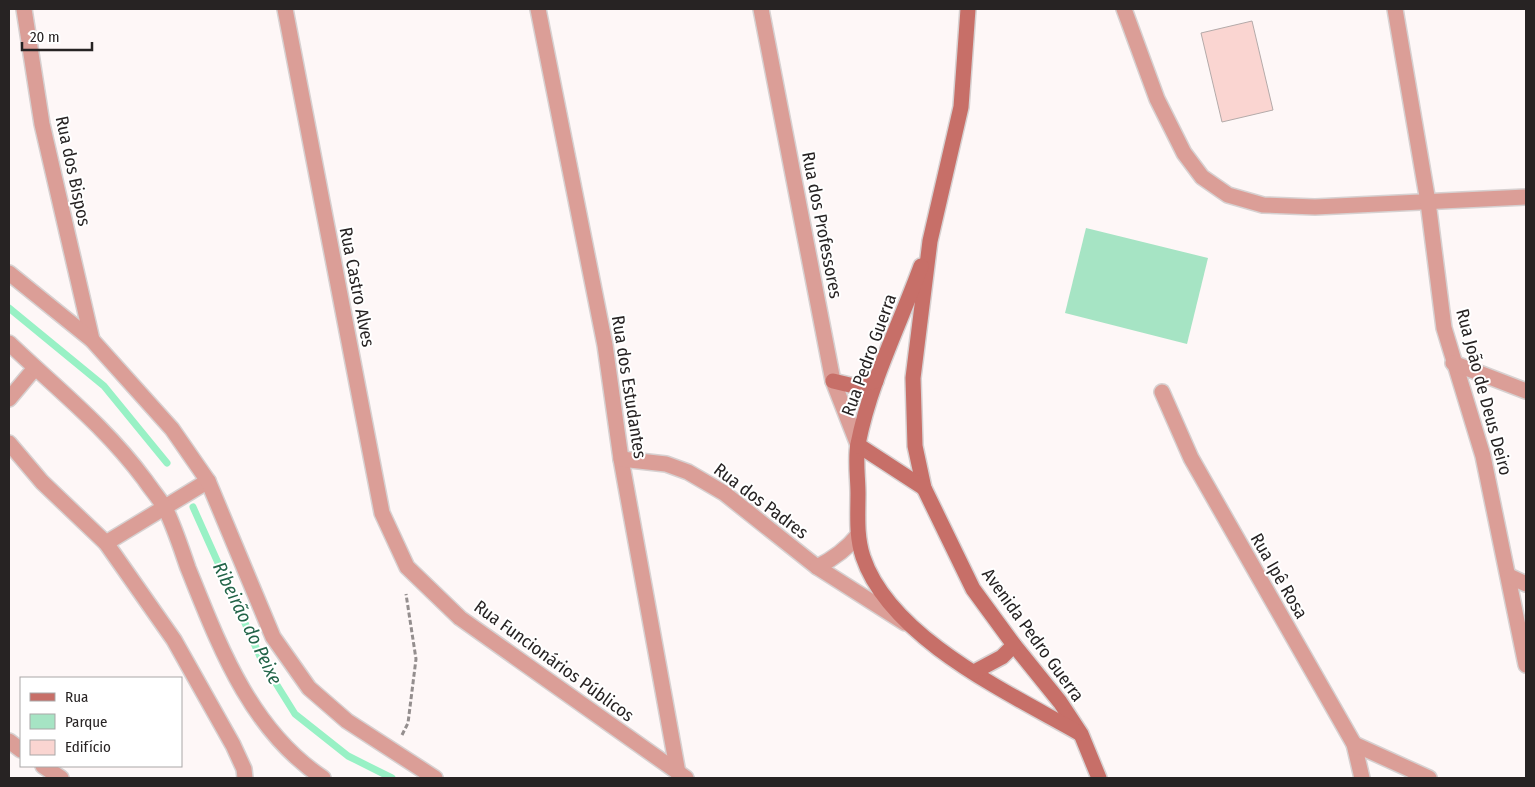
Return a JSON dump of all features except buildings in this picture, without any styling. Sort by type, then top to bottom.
[{"type":"main road","points":[[930,241],[960,107],[968,9]]},
{"type":"main road","name":"Rua Pedro Guerra","points":[[930,241],[876,381],[858,445],[858,536],[864,558],[875,581],[908,625],[974,672],[1081,734]]},
{"type":"main road","name":"Rua Pedro Guerra","points":[[915,446],[913,378],[930,241]]},
{"type":"main road","points":[[834,381],[854,386],[876,381]]},
{"type":"main road","points":[[858,445],[924,488]]},
{"type":"main road","name":"Avenida Pedro Guerra","points":[[915,446],[924,488],[974,589],[1014,645],[1060,702],[1081,734],[1099,778]]},
{"type":"main road","points":[[974,672],[1002,657],[1014,645]]},
{"type":"street","name":"Rua dos Bispos","points":[[24,9],[42,124],[92,340]]},
{"type":"street","name":"Rua Castro Alves","points":[[285,9],[382,513],[407,567]]},
{"type":"street","name":"Rua dos Estudantes","points":[[538,9],[605,344],[621,459],[682,776]]},
{"type":"street","name":"Rua dos Professores","points":[[761,9],[834,381],[858,445]]},
{"type":"street","points":[[1124,9],[1157,99],[1184,153],[1202,177],[1228,195],[1272,206],[1315,207],[1526,197]]},
{"type":"street","name":"Rua João de Deus Deiro","points":[[1395,9],[1428,202],[1444,328],[1453,363],[1483,456],[1526,665]]},
{"type":"street","points":[[9,273],[92,340],[172,429],[208,480],[273,637],[309,688],[347,721],[435,778]]},
{"type":"street","points":[[9,343],[89,414],[129,458],[164,507],[204,608],[245,696],[274,734],[305,766],[323,778]]},
{"type":"street","points":[[1453,363],[1526,391]]},
{"type":"street","points":[[9,399],[35,368]]},
{"type":"street","name":"Rua Ipê Rosa","points":[[1162,392],[1190,458],[1354,744],[1362,778]]},
{"type":"street","points":[[9,443],[42,482],[106,543],[174,640],[233,744],[244,769],[245,778]]},
{"type":"street","name":"Rua dos Padres","points":[[621,459],[666,464],[688,472],[724,493],[817,567],[908,625]]},
{"type":"street","points":[[106,543],[208,480]]},
{"type":"street","points":[[817,567],[832,560],[858,536]]},
{"type":"street","name":"Rua Funcionários Públicos","points":[[407,567],[460,618],[682,776]]},
{"type":"street","points":[[1509,576],[1526,584]]},
{"type":"street","points":[[9,741],[20,749]]},
{"type":"street","points":[[1354,744],[1430,778]]},
{"type":"street","points":[[45,767],[61,778]]},
{"type":"path","points":[[394,752],[408,723],[416,658],[406,598],[407,567]]},
{"type":"green space","points":[[1086,228],[1208,258],[1187,344],[1065,313]]},
{"type":"waterway","name":"Ribeirão do Peixe","points":[[9,308],[104,386],[167,463]]},
{"type":"waterway","name":"Ribeirão do Peixe","points":[[193,507],[262,661],[295,714],[348,756],[392,778]]}]
